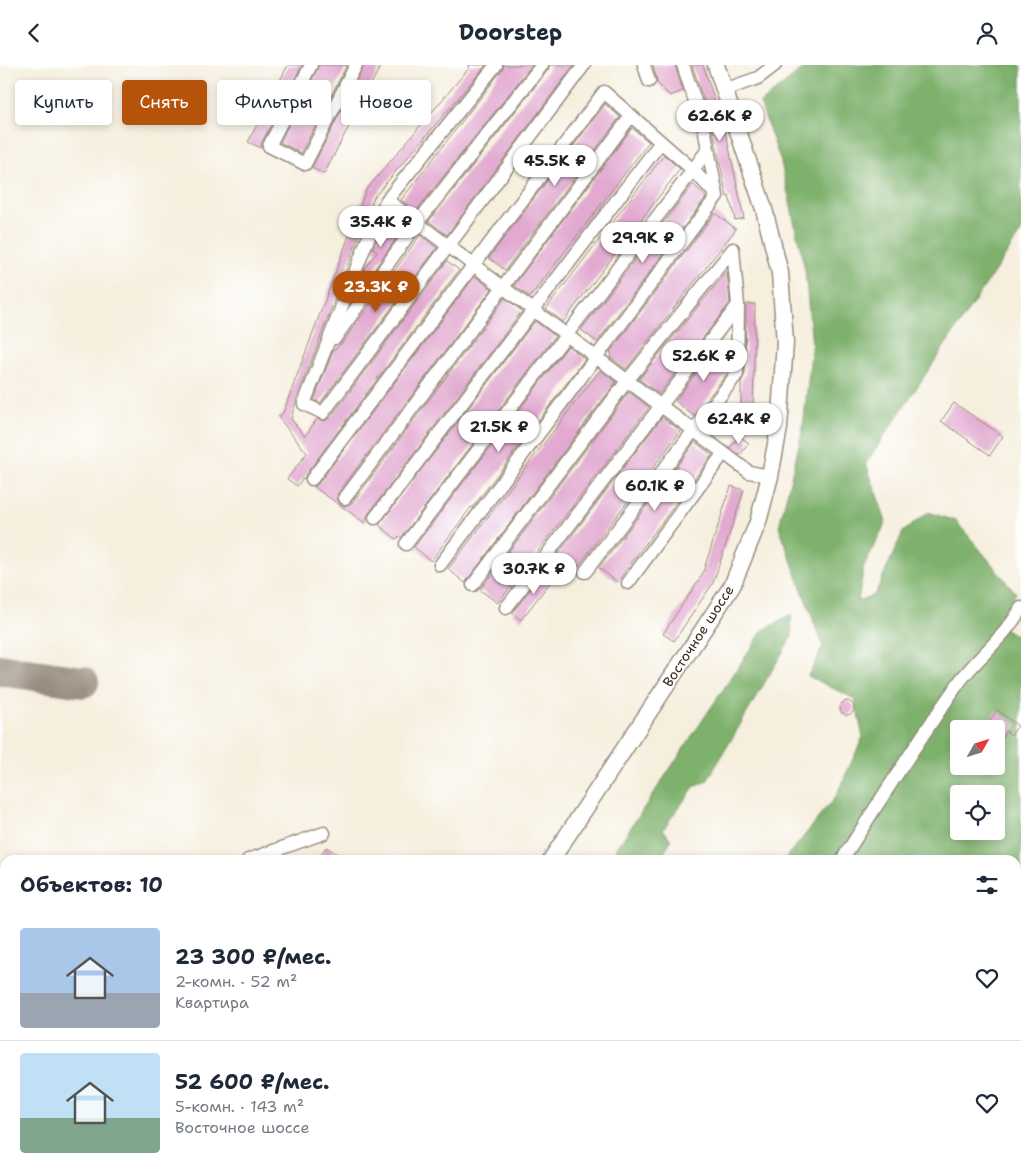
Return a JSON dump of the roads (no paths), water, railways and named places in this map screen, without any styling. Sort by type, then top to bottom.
[{"type":"main road","name":"Восточное шоссе","points":[[554,855],[732,586],[758,521],[770,476],[779,428],[785,343],[780,273],[764,209],[716,65]]},
{"type":"street","points":[[311,65],[269,146],[305,164],[356,65]]},
{"type":"street","points":[[496,65],[387,200],[366,241],[304,404],[323,413],[584,65]]},
{"type":"street","points":[[325,353],[418,223],[542,65]]},
{"type":"street","points":[[644,65],[649,81]]},
{"type":"street","points":[[440,565],[717,196],[704,128],[683,65]]},
{"type":"street","points":[[724,90],[758,78],[775,65]]},
{"type":"street","points":[[312,479],[604,92],[693,170],[717,196]]},
{"type":"street","points":[[345,499],[631,116]]},
{"type":"street","points":[[374,519],[661,142]]},
{"type":"street","points":[[406,544],[708,149]]},
{"type":"street","points":[[387,200],[748,472],[770,476]]},
{"type":"street","points":[[472,585],[628,381],[733,249],[738,305],[736,374],[585,572]]},
{"type":"street","points":[[344,300],[356,309]]},
{"type":"street","points":[[506,608],[738,305]]},
{"type":"street","points":[[628,583],[724,454]]},
{"type":"street","points":[[845,855],[892,781],[962,679],[991,647],[1021,608]]},
{"type":"street","points":[[262,855],[324,833]]}]
